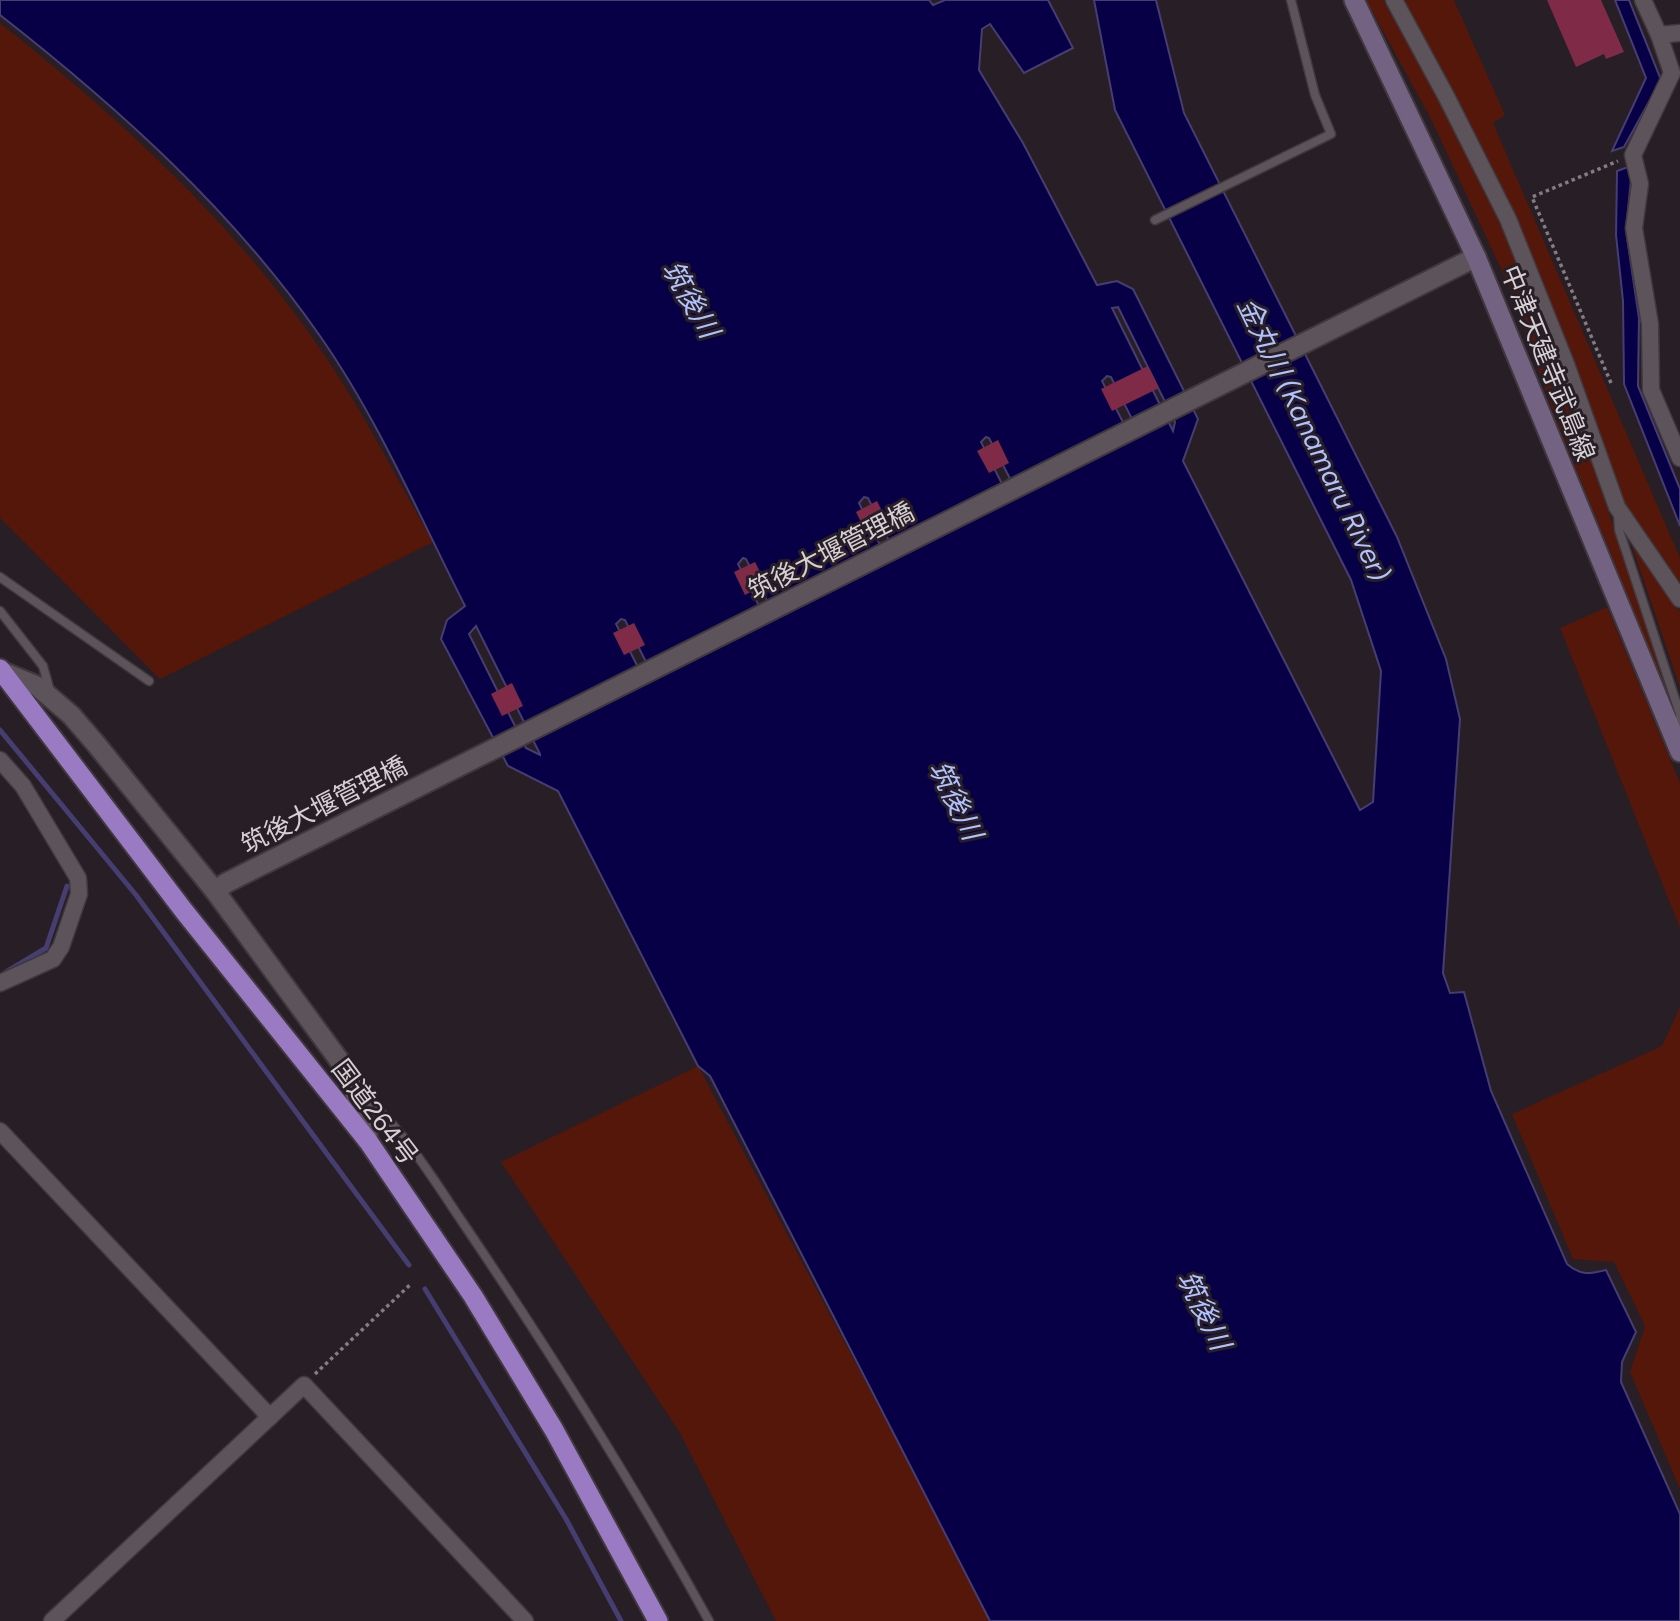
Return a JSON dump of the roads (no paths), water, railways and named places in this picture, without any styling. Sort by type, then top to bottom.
[{"type":"highway","name":"国道264号","points":[[1,671],[184,911],[368,1141],[473,1296],[554,1430],[658,1621]]},
{"type":"main road","name":"中津天建寺武島線","points":[[1354,0],[1678,748]]},
{"type":"street","points":[[1394,0],[1508,219],[1566,364],[1617,507],[1680,599]]},
{"type":"street","points":[[1643,0],[1672,73],[1633,155],[1640,184],[1634,228],[1650,324],[1651,390],[1680,458]]},
{"type":"street","points":[[1659,36],[1680,33]]},
{"type":"street","name":"筑後大堰管理橋","points":[[220,887],[1468,261]]},
{"type":"street","points":[[1,671],[37,686],[71,715],[220,887],[339,1060],[366,1119],[368,1141]]},
{"type":"street","points":[[0,760],[23,786],[78,878],[79,894],[61,947],[52,959],[0,983]]},
{"type":"street","points":[[0,1131],[270,1417]]},
{"type":"street","points":[[52,1621],[304,1385],[526,1621]]},
{"type":"lane","points":[[1155,220],[1331,134],[1315,95],[1291,0]]},
{"type":"lane","points":[[1617,507],[1619,530],[1680,714],[1678,748]]},
{"type":"lane","points":[[0,577],[149,681]]},
{"type":"lane","points":[[0,611],[44,666],[53,701]]},
{"type":"lane","points":[[358,1099],[370,1101],[403,1139],[522,1310],[598,1431],[709,1621]]},
{"type":"water","points":[[0,0],[929,0],[933,5],[945,0],[1048,0],[1073,48],[1024,73],[990,24],[982,29],[979,70],[1023,143],[1097,285],[1117,281],[1133,289],[1198,419],[1183,461],[1360,810],[1373,802],[1381,671],[1351,580],[1115,110],[1094,0],[1156,0],[1184,113],[1397,537],[1446,659],[1460,719],[1443,973],[1450,993],[1464,992],[1491,1091],[1567,1264],[1586,1273],[1606,1270],[1636,1332],[1622,1362],[1621,1382],[1680,1514],[1680,1621],[990,1621],[710,1076],[698,1066],[558,791],[508,766],[441,639],[447,620],[465,606],[361,400],[320,336],[286,290],[212,204],[131,124],[0,15]],"holes":[[[1118,307],[1175,422],[1173,431],[1112,308]],[[1107,376],[1111,377],[1139,433],[1134,439],[1131,438],[1102,381]],[[986,437],[989,438],[1018,494],[1009,498],[981,442]],[[864,497],[868,498],[896,555],[887,559],[859,503]],[[743,558],[746,559],[775,616],[766,620],[738,564]],[[621,619],[625,620],[653,676],[645,681],[616,624]],[[476,626],[540,755],[526,748],[469,634]]]},
{"type":"water","points":[[1615,0],[1629,0],[1661,80],[1624,147],[1612,151],[1646,78]]},
{"type":"water","points":[[1628,167],[1631,179],[1626,231],[1639,318],[1638,386],[1680,489],[1680,526],[1624,384],[1623,301],[1616,235],[1617,171]]},
{"type":"waterway","points":[[0,730],[136,895],[409,1265]]},
{"type":"waterway","points":[[6,972],[46,948],[67,886]]},
{"type":"waterway","points":[[425,1289],[566,1519],[621,1621]]},
{"type":"water label","name":"筑後川","points":[[691,299]]},
{"type":"water label","name":"金丸川 (Kanamaru River)","points":[[1314,439]]},
{"type":"water label","name":"筑後川","points":[[956,800]]},
{"type":"water label","name":"筑後川","points":[[1204,1310]]}]
